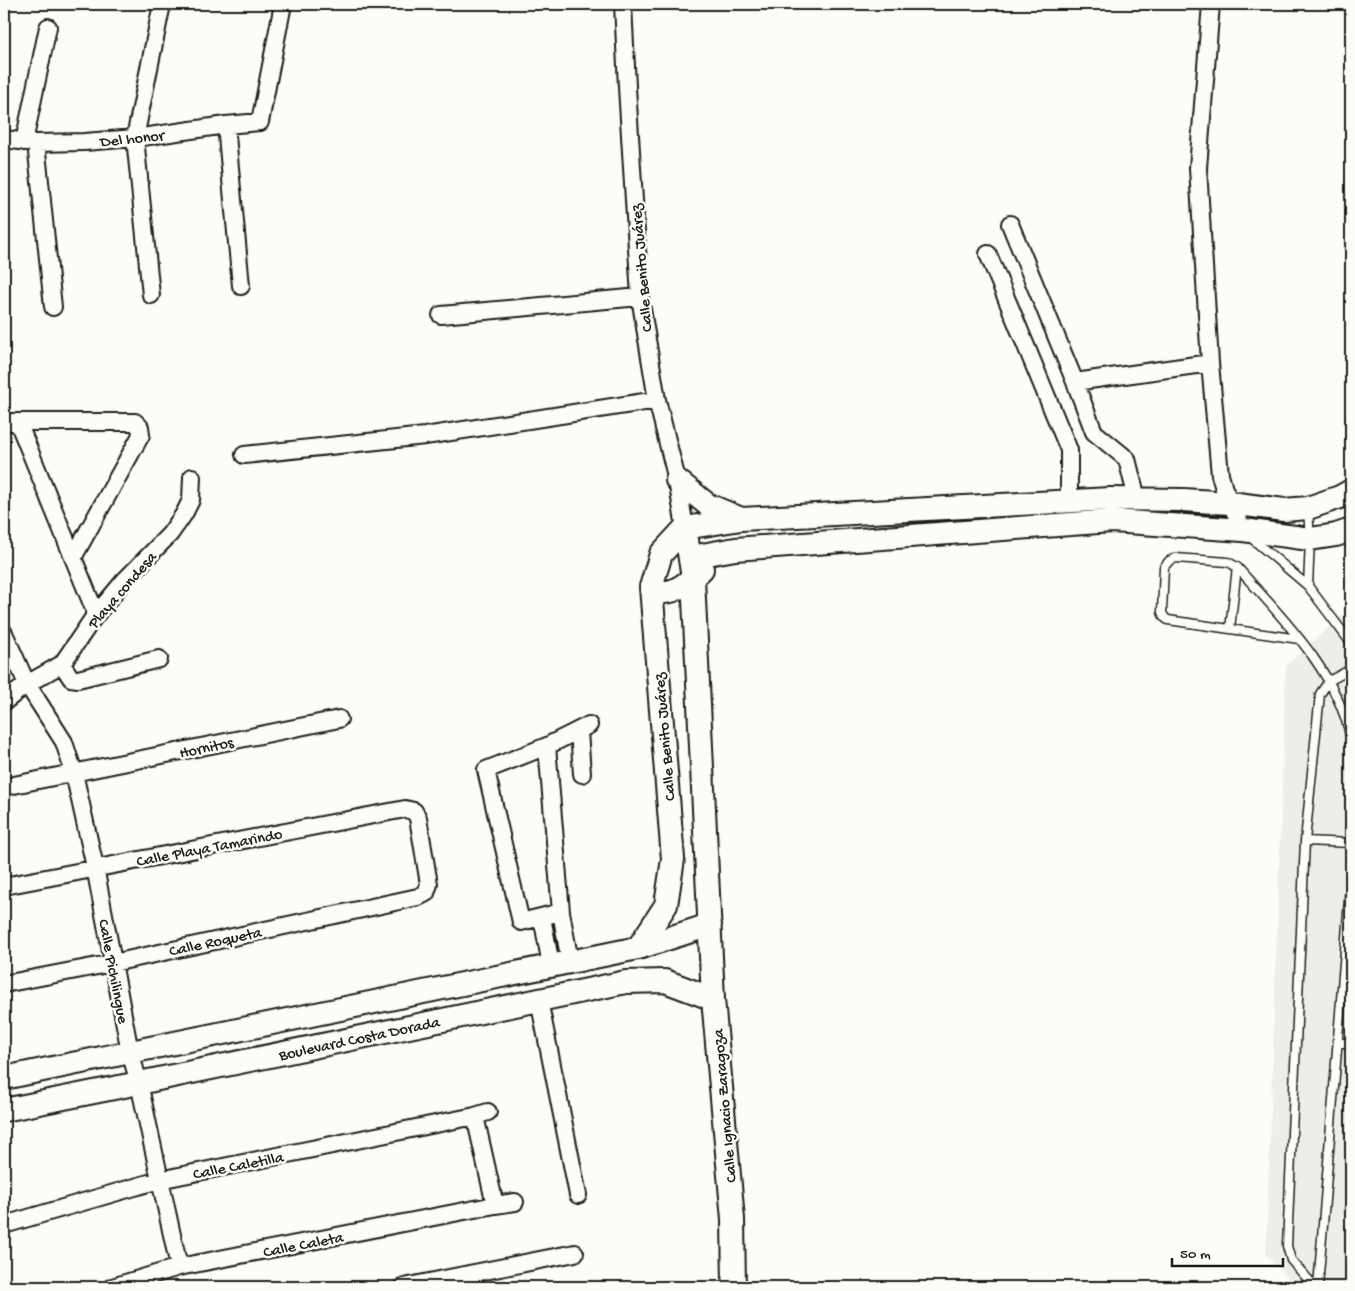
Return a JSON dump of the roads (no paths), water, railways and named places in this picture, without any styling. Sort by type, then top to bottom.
[{"type":"main road","points":[[676,480],[708,505],[741,519]]},
{"type":"main road","points":[[651,588],[660,592],[669,592],[692,567],[735,549],[1078,524],[1137,499],[1230,503],[1284,510],[1308,508],[1340,497],[1351,491]]},
{"type":"main road","points":[[685,528],[741,519],[1074,502],[1111,510],[1310,539],[1336,535],[1351,530]]},
{"type":"main road","points":[[1016,528],[1018,505]]},
{"type":"main road","name":"Calle Benito Juárez","points":[[685,528],[692,567],[710,925]]},
{"type":"main road","name":"Calle Benito Juárez","points":[[638,948],[666,905],[673,859],[651,588],[661,554],[685,528]]},
{"type":"main road","name":"Boulevard Costa Dorada","points":[[4,1078],[638,948],[710,925]]},
{"type":"main road","name":"Calle Ignacio Zaragoza","points":[[710,925],[713,999],[733,1219],[734,1287]]},
{"type":"main road","points":[[496,1009],[493,995],[494,989],[524,980],[551,966]]},
{"type":"main road","name":"Boulevard Costa Dorada","points":[[4,1110],[626,982],[666,981],[713,999]]},
{"type":"street","points":[[151,295],[135,138],[162,4]]},
{"type":"street","name":"Del honor","points":[[4,139],[30,142],[84,142],[135,138],[260,122],[283,4]]},
{"type":"street","name":"Calle Benito Juárez","points":[[623,4],[640,298],[657,400],[685,528]]},
{"type":"street","points":[[1211,4],[1198,168],[1210,363],[1220,475],[1224,489],[1243,530]]},
{"type":"street","points":[[48,27],[30,142],[53,307]]},
{"type":"street","points":[[226,125],[242,286]]},
{"type":"street","points":[[1010,224],[1094,432],[1127,459],[1137,499]]},
{"type":"street","points":[[988,254],[1069,450],[1074,502]]},
{"type":"street","points":[[441,316],[640,298]]},
{"type":"street","points":[[1075,382],[1210,363]]},
{"type":"street","points":[[244,454],[425,436],[657,400]]},
{"type":"street","points":[[74,558],[141,435],[140,428],[135,422],[11,422],[74,558],[94,609],[94,617]]},
{"type":"street","name":"Playa condesa","points":[[4,702],[27,684],[62,664],[94,617],[124,581],[170,534],[184,514],[190,500],[192,477]]},
{"type":"street","name":"Calle Pichilingue","points":[[4,633],[27,684],[64,742],[74,773],[95,867],[130,1052],[140,1083],[179,1268]]},
{"type":"street","points":[[62,664],[71,678],[78,679],[159,659]]},
{"type":"street","name":"Hornitos","points":[[4,787],[339,719]]},
{"type":"street","points":[[561,912],[521,922],[486,770],[547,746],[584,728],[582,774]]},
{"type":"street","points":[[547,746],[561,912],[551,966]]},
{"type":"street","name":"Calle Playa Tamarindo","points":[[4,886],[95,867],[406,809],[414,811],[418,818],[429,884],[426,893]]},
{"type":"street","name":"Calle Roqueta","points":[[4,984],[408,899],[426,893]]},
{"type":"street","points":[[542,917],[551,966]]},
{"type":"street","points":[[539,1000],[578,1195]]},
{"type":"street","name":"Calle Caletilla","points":[[4,1225],[159,1180],[481,1114],[495,1205]]},
{"type":"street","name":"Calle Caleta","points":[[112,1287],[179,1268],[515,1202]]},
{"type":"street","points":[[404,1287],[575,1253]]},
{"type":"lane","points":[[1308,508],[1310,539],[1308,586]]},
{"type":"lane","points":[[1243,530],[1308,586],[1351,643]]},
{"type":"lane","points":[[1299,638],[1168,620],[1162,612],[1164,567],[1169,561],[1176,558],[1228,562],[1237,567],[1299,638],[1329,680],[1348,724],[1351,739]]},
{"type":"lane","points":[[1230,629],[1237,567]]},
{"type":"lane","points":[[1316,1287],[1291,1260],[1287,1246],[1305,841],[1320,694],[1329,680],[1351,669]]},
{"type":"lane","points":[[1305,841],[1351,843]]},
{"type":"lane","points":[[1316,1287],[1351,875]]},
{"type":"lane","points":[[1338,1043],[1351,1043]]}]
